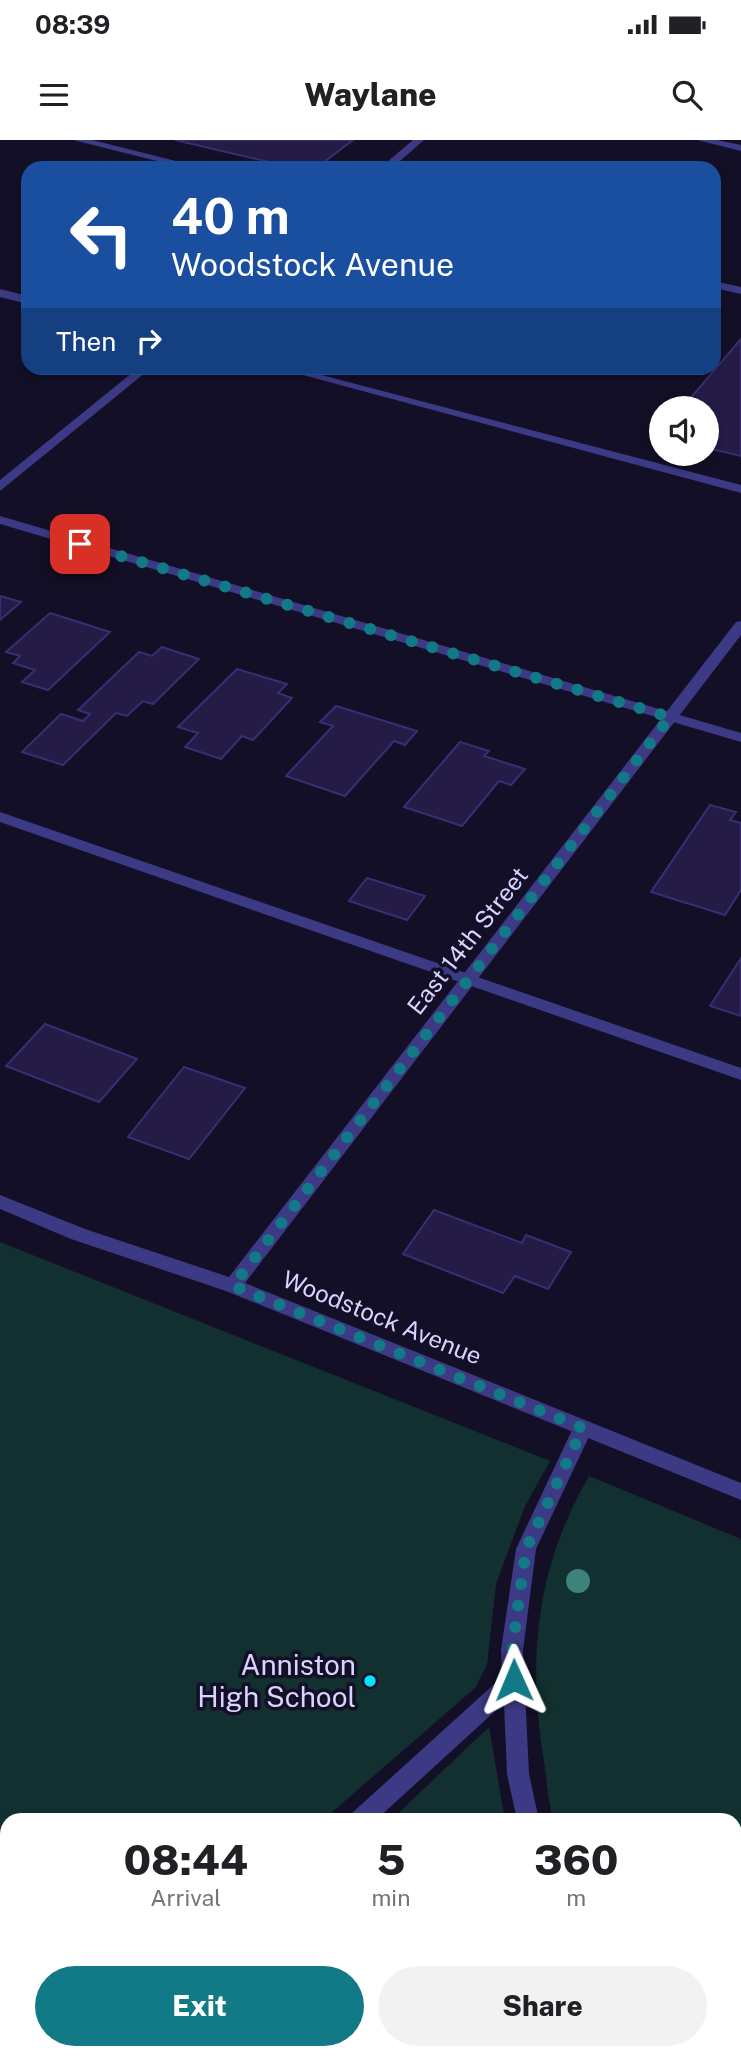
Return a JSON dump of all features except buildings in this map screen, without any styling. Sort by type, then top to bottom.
[{"type":"street","points":[[78,140],[169,161]]},
{"type":"street","points":[[394,161],[419,140]]},
{"type":"street","points":[[702,140],[741,148]]},
{"type":"street","points":[[721,286],[741,290]]},
{"type":"street","points":[[0,293],[21,298]]},
{"type":"street","points":[[0,487],[136,375]]},
{"type":"street","points":[[309,375],[741,489]]},
{"type":"street","points":[[0,520],[741,738]]},
{"type":"street","name":"East 14th Street","points":[[233,1286],[741,625]]},
{"type":"street","points":[[0,817],[741,1074]]},
{"type":"street","name":"Woodstock Avenue","points":[[0,1202],[78,1234],[233,1286],[741,1492]]},
{"type":"street","points":[[526,1813],[518,1774],[512,1650],[526,1549],[583,1428]]},
{"type":"street","points":[[368,1813],[514,1680]]},
{"type":"green space","name":"Anniston High School","points":[[0,1242],[550,1461],[525,1506],[496,1584],[487,1665],[475,1688],[331,1813],[0,1813]]},
{"type":"green space","points":[[589,1476],[741,1539],[741,1813],[552,1813],[539,1724],[537,1650],[540,1614],[547,1580],[571,1510]]},
{"type":"green space","points":[[489,1727],[504,1813],[398,1813]]},
{"type":"place","name":"Anniston High School","points":[[370,1681]]},
{"type":"route","points":[[80,544],[670,717],[233,1286],[583,1428],[526,1549],[512,1650],[514,1680]]}]
